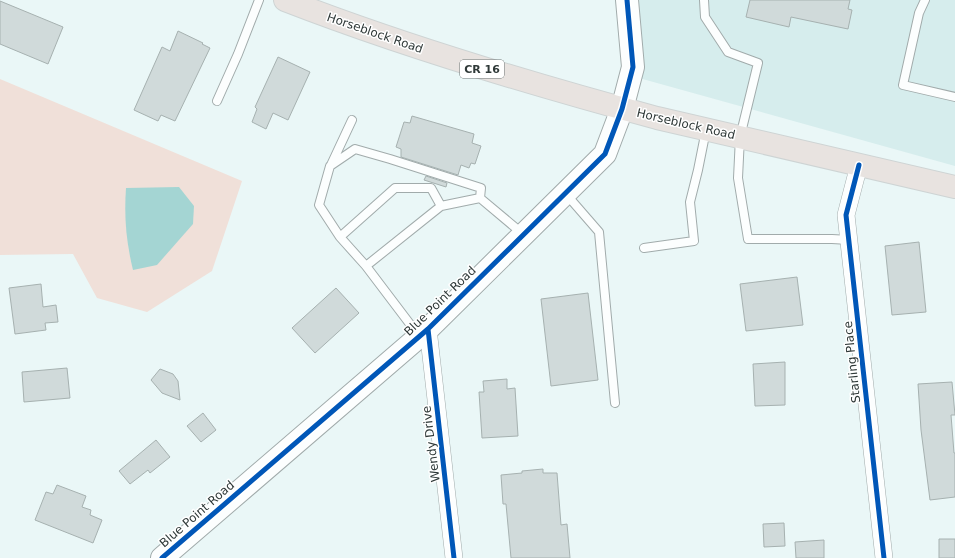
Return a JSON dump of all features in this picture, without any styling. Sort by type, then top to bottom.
[{"type":"main road","name":"Horseblock Road","points":[[285,0],[352,26],[486,70],[622,109],[955,186]]},
{"type":"street","name":"Blue Point Road","points":[[162,558],[423,332],[605,154],[622,109],[633,66],[627,0]]},
{"type":"street","name":"Starling Place","points":[[859,165],[846,215],[884,558]]},
{"type":"street","name":"Wendy Drive","points":[[423,332],[454,558]]},
{"type":"lane","points":[[217,101],[238,54],[259,0]]},
{"type":"lane","points":[[704,0],[705,17],[728,52],[758,63],[740,137],[738,178],[748,239],[849,240]]},
{"type":"lane","points":[[925,0],[919,13],[903,85],[955,97]]},
{"type":"lane","points":[[352,120],[330,166],[319,205],[340,237],[423,332]]},
{"type":"lane","points":[[644,248],[694,241],[690,202],[706,129]]},
{"type":"lane","points":[[330,166],[355,150],[390,159],[480,188],[480,198]]},
{"type":"lane","points":[[340,237],[395,188],[432,188],[441,206]]},
{"type":"lane","points":[[565,194],[599,232],[616,402]]},
{"type":"lane","points":[[366,266],[441,206],[480,198]]},
{"type":"lane","points":[[480,198],[524,234]]},
{"type":"shaded area","points":[[634,0],[955,0],[955,166],[639,78]]},
{"type":"shaded area","points":[[0,79],[242,181],[212,271],[147,312],[97,298],[73,254],[0,255]]},
{"type":"water","points":[[179,187],[194,206],[193,224],[157,265],[133,270],[126,229],[126,188]]},
{"type":"building","points":[[750,0],[850,0],[848,9],[852,10],[848,29],[791,17],[789,27],[746,17]]},
{"type":"building","points":[[0,1],[63,27],[48,64],[0,44]]},
{"type":"building","points":[[178,31],[210,48],[175,121],[161,115],[158,121],[134,110],[162,47],[170,51]]},
{"type":"building","points":[[278,57],[310,72],[288,120],[273,113],[266,129],[252,122],[257,109],[255,107]]},
{"type":"building","points":[[412,116],[474,134],[472,143],[481,146],[475,164],[471,163],[469,168],[461,165],[458,175],[401,157],[401,149],[396,147],[404,122],[410,123]]},
{"type":"building","points":[[426,176],[447,183],[446,187],[424,180]]},
{"type":"building","points":[[919,242],[926,312],[892,315],[885,246]]},
{"type":"building","points":[[797,277],[803,325],[746,331],[740,284]]},
{"type":"building","points":[[41,284],[43,307],[56,305],[58,322],[45,323],[46,330],[15,334],[9,288]]},
{"type":"building","points":[[336,288],[359,313],[315,353],[292,328]]},
{"type":"building","points":[[588,293],[598,380],[551,386],[541,299]]},
{"type":"building","points":[[785,362],[785,405],[755,406],[753,364]]},
{"type":"building","points":[[67,368],[70,398],[24,402],[22,372]]},
{"type":"building","points":[[160,369],[173,374],[178,381],[180,400],[162,393],[151,380]]},
{"type":"building","points":[[507,379],[507,389],[515,388],[518,436],[482,438],[479,392],[484,392],[483,381]]},
{"type":"building","points":[[952,382],[955,415],[951,415],[955,453],[955,497],[930,500],[921,430],[918,384]]},
{"type":"building","points":[[203,413],[216,430],[201,442],[187,426]]},
{"type":"building","points":[[156,440],[170,457],[150,473],[148,470],[130,484],[119,471]]},
{"type":"building","points":[[543,469],[543,473],[557,473],[561,525],[567,524],[570,558],[511,558],[506,504],[503,504],[501,475]]},
{"type":"building","points":[[57,485],[86,496],[82,507],[91,510],[90,515],[102,520],[93,543],[35,520],[46,492],[53,494]]},
{"type":"building","points":[[784,523],[785,546],[764,547],[763,524]]},
{"type":"building","points":[[939,539],[955,539],[955,558],[939,558]]},
{"type":"building","points":[[824,540],[824,558],[796,558],[795,542]]},
{"type":"cycle path","points":[[162,558],[428,329],[605,154],[622,109],[633,67],[627,0]]},
{"type":"cycle path","points":[[859,165],[846,215],[884,558]]},
{"type":"cycle path","points":[[428,329],[454,558]]}]
